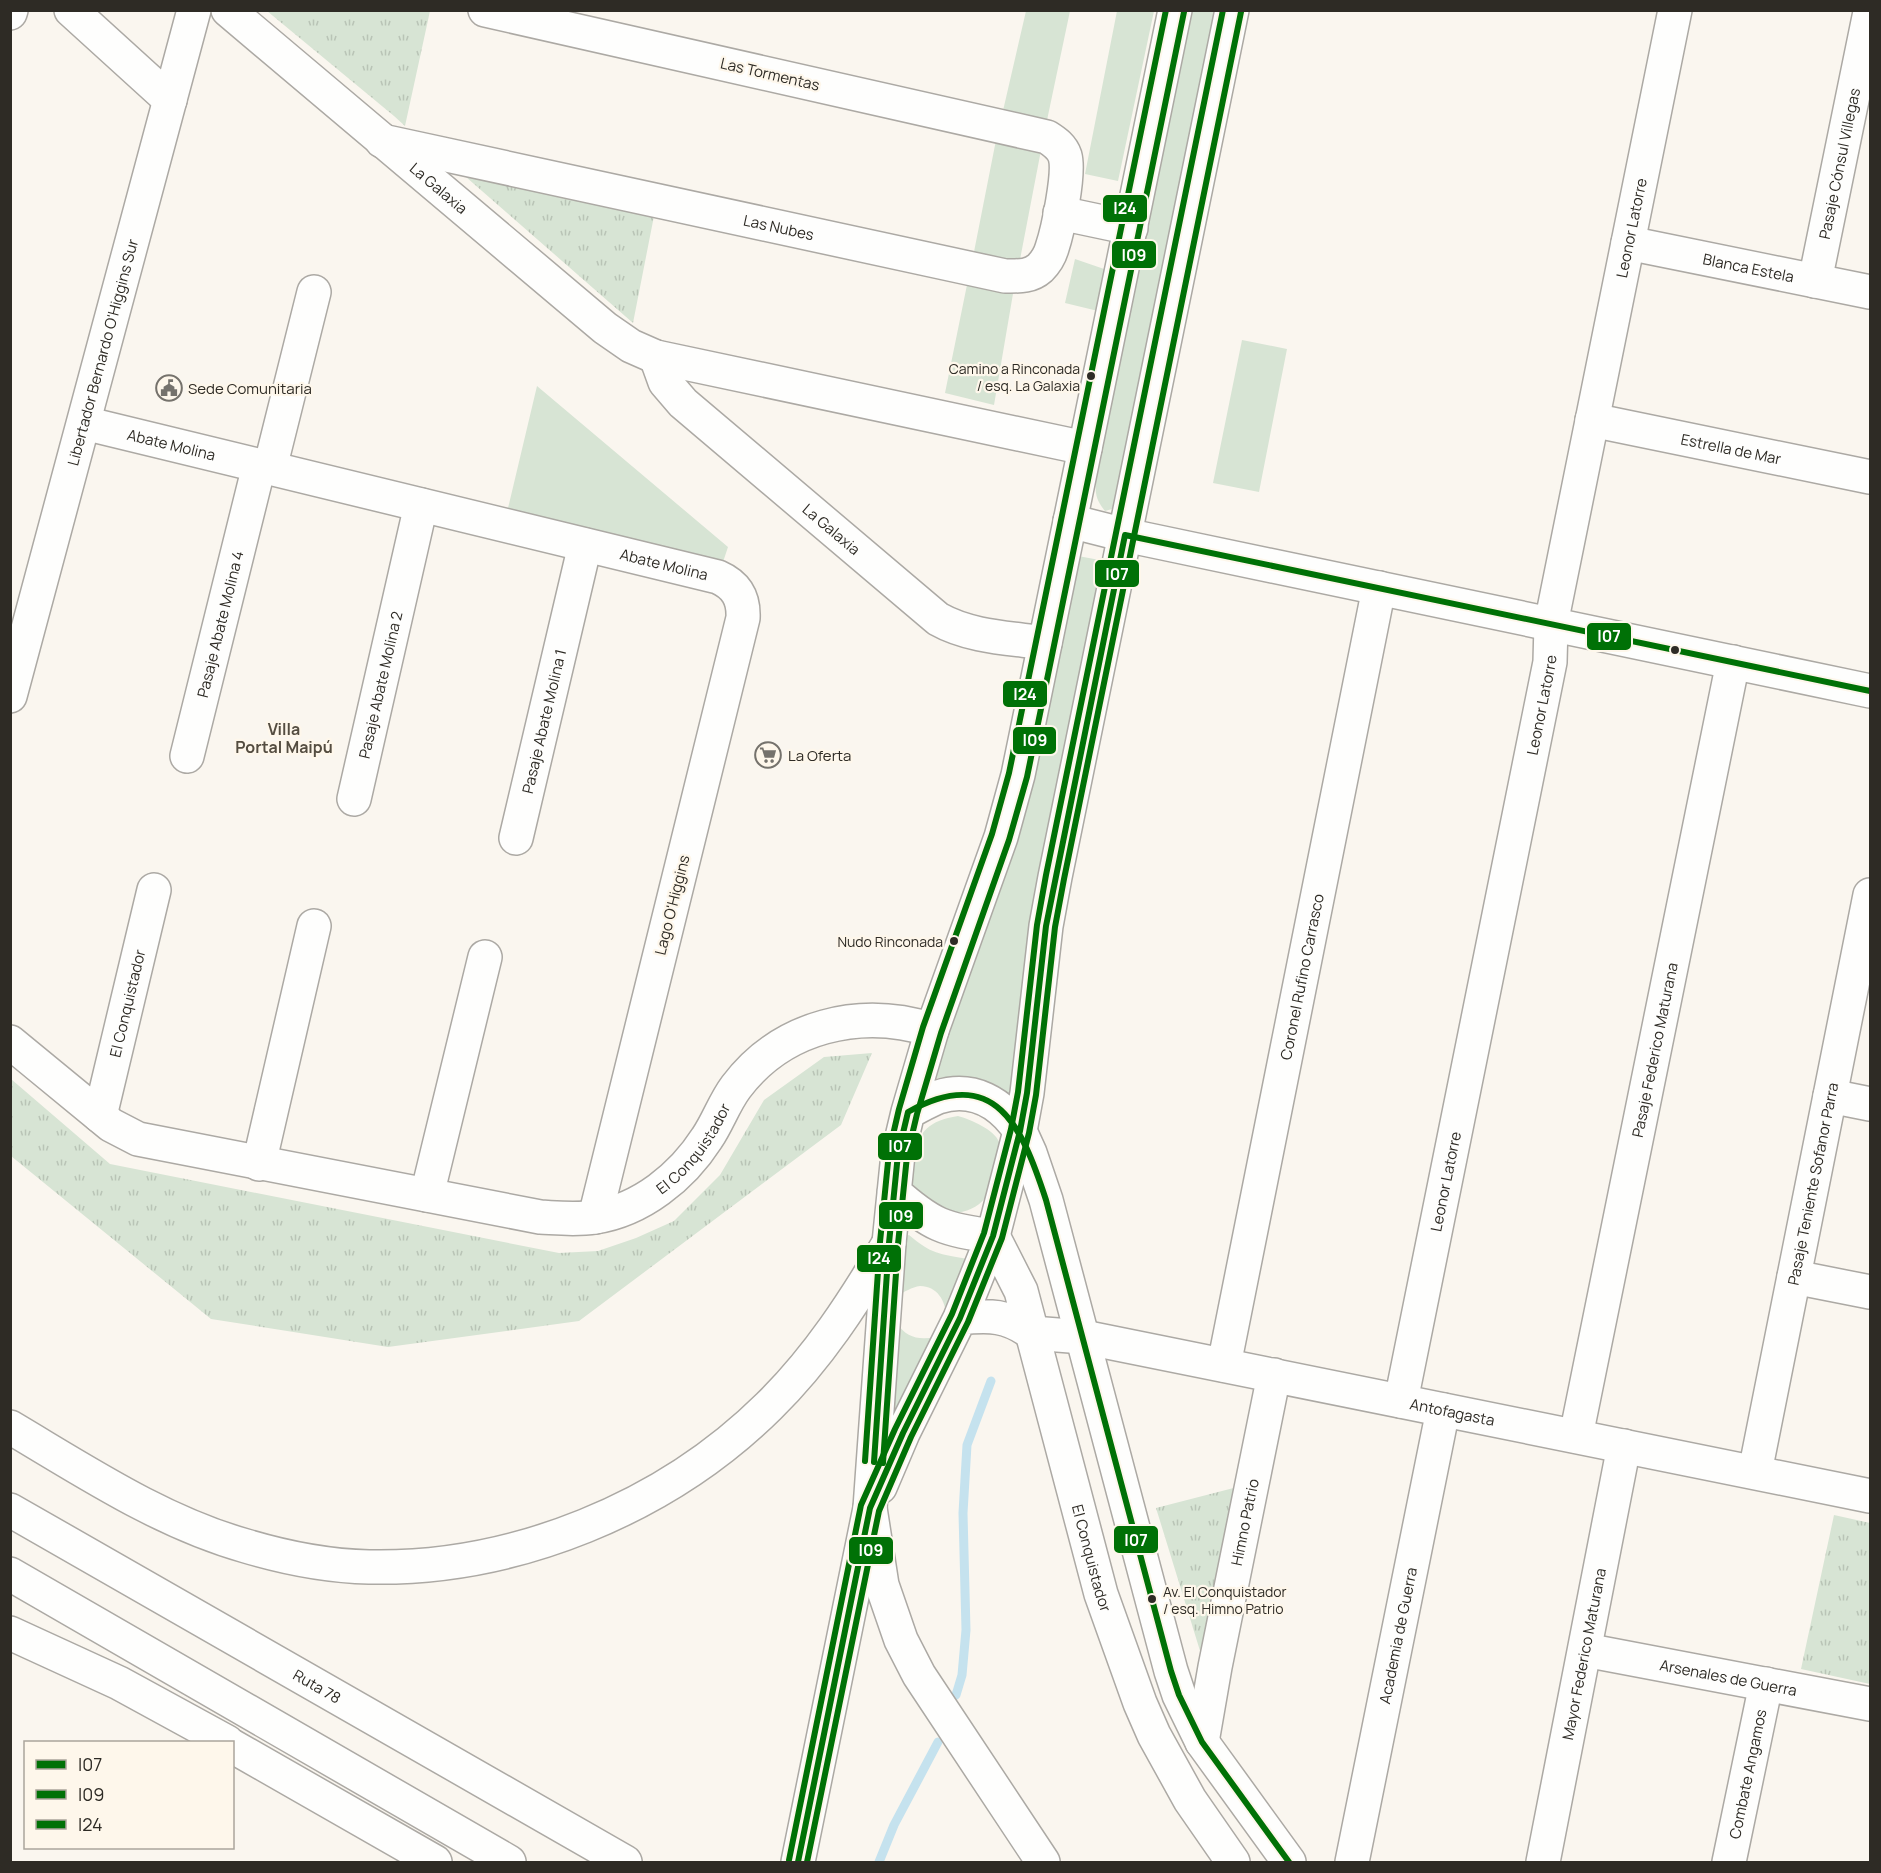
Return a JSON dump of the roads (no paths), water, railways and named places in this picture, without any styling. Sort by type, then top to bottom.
[{"type":"main road","points":[[71,10],[170,100]]},
{"type":"main road","name":"Libertador Bernardo O'Higgins Sur","points":[[10,696],[18,640],[84,423],[194,10]]},
{"type":"main road","name":"La Galaxia","points":[[228,10],[617,338],[645,353],[1085,448]]},
{"type":"main road","name":"Las Tormentas","points":[[485,10],[1039,135],[1053,141]]},
{"type":"main road","points":[[798,1863],[870,1508],[889,1243],[898,1154],[932,1030],[1001,837],[1018,776],[1175,10]]},
{"type":"main road","points":[[1043,1863],[919,1675],[901,1640],[882,1585],[870,1508],[903,1433],[960,1318],[993,1236],[1020,1131],[1027,1093],[1046,926],[1232,10]]},
{"type":"main road","name":"Leonor Latorre","points":[[1401,1401],[1550,662],[1551,624],[1675,10]]},
{"type":"main road","name":"Pasaje Cónsul Villegas","points":[[1815,281],[1870,12]]},
{"type":"main road","name":"Las Nubes","points":[[382,141],[1005,276],[1030,275],[1047,260],[1052,249],[1067,165],[1064,152],[1053,141]]},
{"type":"main road","points":[[1060,213],[1131,228]]},
{"type":"main road","name":"Blanca Estela","points":[[1628,243],[1870,292]]},
{"type":"main road","points":[[260,475],[285,408],[314,292]]},
{"type":"main road","name":"La Galaxia","points":[[656,357],[665,382],[683,403],[938,619],[975,634],[1045,643]]},
{"type":"main road","name":"Estrella de Mar","points":[[1592,420],[1870,477]]},
{"type":"main road","name":"Abate Molina","points":[[84,423],[260,475],[421,505],[718,577],[726,580],[739,593]]},
{"type":"main road","name":"Pasaje Abate Molina 4","points":[[187,756],[260,475]]},
{"type":"main road","name":"Pasaje Abate Molina 2","points":[[354,800],[421,505]]},
{"type":"main road","points":[[1070,521],[1125,535],[1870,691]]},
{"type":"main road","name":"Pasaje Abate Molina 1","points":[[516,838],[585,545]]},
{"type":"main road","name":"Coronel Rufino Carrasco","points":[[1224,1365],[1379,588]]},
{"type":"main road","name":"Lago O'Higgins","points":[[595,1217],[743,618],[739,593]]},
{"type":"main road","name":"Pasaje Federico Maturana","points":[[1575,1437],[1733,662]]},
{"type":"main road","name":"El Conquistador","points":[[100,1116],[154,890]]},
{"type":"main road","name":"Pasaje Teniente Sofanor Parra","points":[[1755,1472],[1870,896]]},
{"type":"main road","points":[[259,1164],[314,926]]},
{"type":"main road","points":[[427,1195],[485,957]]},
{"type":"main road","name":"El Conquistador","points":[[10,1042],[111,1125],[138,1139],[540,1217],[568,1219],[614,1213],[650,1196],[680,1172],[707,1139],[736,1087],[765,1057],[783,1044],[818,1028],[857,1020],[914,1024],[932,1030]]},
{"type":"main road","points":[[908,1112],[938,1097],[969,1094],[999,1107],[1011,1117],[1020,1131],[1046,1200],[1179,1695],[1202,1742],[1289,1863]]},
{"type":"main road","points":[[1830,1096],[1870,1104]]},
{"type":"main road","points":[[894,1192],[937,1225],[993,1236]]},
{"type":"main road","name":"El Conquistador","points":[[993,1236],[1021,1291],[1101,1593],[1140,1703],[1154,1735],[1190,1800],[1233,1863]]},
{"type":"main road","points":[[10,1427],[137,1502],[246,1546],[330,1564],[368,1567],[414,1567],[459,1561],[543,1541],[586,1525],[629,1507],[703,1461],[769,1406],[798,1375],[832,1334],[889,1243]]},
{"type":"main road","points":[[1794,1277],[1870,1292]]},
{"type":"main road","points":[[960,1318],[998,1317],[1017,1323],[1032,1333]]},
{"type":"main road","name":"Antofagasta","points":[[1032,1333],[1083,1337],[1870,1496]]},
{"type":"main road","name":"Himno Patrio","points":[[1202,1742],[1274,1375]]},
{"type":"main road","name":"Academia de Guerra","points":[[1352,1863],[1443,1410]]},
{"type":"main road","name":"Mayor Federico Maturana","points":[[1543,1863],[1624,1446]]},
{"type":"main road","name":"Ruta 78","points":[[10,1510],[625,1863]]},
{"type":"main road","points":[[10,1574],[509,1863]]},
{"type":"main road","points":[[10,1633],[119,1683],[222,1741]]},
{"type":"main road","name":"Arsenales de Guerra","points":[[1585,1650],[1870,1704]]},
{"type":"main road","name":"Combate Angamos","points":[[1729,1863],[1766,1684]]},
{"type":"main road","points":[[234,1747],[435,1863]]},
{"type":"waterway","points":[[956,1695],[962,1675],[966,1630],[963,1513],[967,1445],[991,1381]]},
{"type":"waterway","points":[[879,1862],[894,1825],[938,1742]]},
{"type":"place","name":"Camino a Rinconada / esq. La Galaxia","points":[[1091,376]]},
{"type":"place","name":"Sede Comunitaria","points":[[169,388]]},
{"type":"place","name":"La Oferta","points":[[768,755]]},
{"type":"place","name":"Nudo Rinconada","points":[[954,941]]},
{"type":"place","name":"Av. El Conquistador / esq. Himno Patrio","points":[[1152,1599]]},
{"type":"district","name":"Villa Portal Maipú","points":[[284,738]]}]
